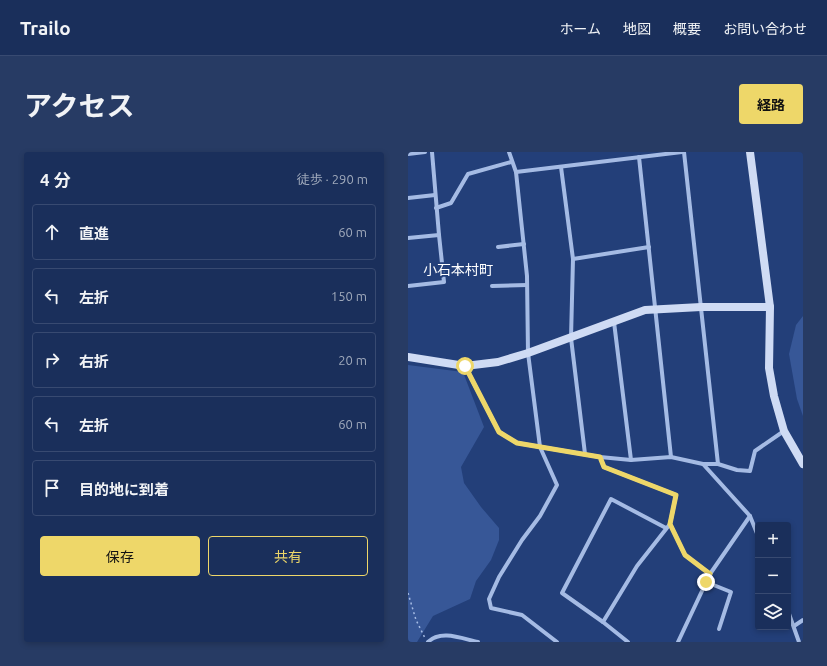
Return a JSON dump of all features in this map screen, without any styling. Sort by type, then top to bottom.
[{"type":"street","points":[[408,154],[425,152]]},
{"type":"street","points":[[408,286],[444,282],[432,152]]},
{"type":"street","points":[[508,152],[516,172],[524,244],[527,285],[528,353],[540,447],[557,485],[540,516],[522,540],[499,577],[489,599],[491,608],[522,615],[555,641]]},
{"type":"street","points":[[516,172],[683,152],[718,464]]},
{"type":"street","points":[[750,152],[770,307],[768,368],[784,431],[803,464]]},
{"type":"street","points":[[639,157],[671,457]]},
{"type":"street","points":[[436,208],[451,203],[468,174],[511,162]]},
{"type":"street","points":[[561,167],[573,259],[571,338],[585,454]]},
{"type":"street","points":[[408,198],[435,196]]},
{"type":"street","points":[[408,238],[439,235]]},
{"type":"street","points":[[498,247],[524,244]]},
{"type":"street","points":[[573,259],[649,247]]},
{"type":"street","points":[[492,286],[527,285]]},
{"type":"street","points":[[408,357],[465,366],[498,362],[571,338],[645,310],[701,307],[770,307]]},
{"type":"street","points":[[614,322],[631,460]]},
{"type":"street","points":[[465,366],[499,432],[517,443],[600,457],[631,460],[671,457],[703,464],[718,464],[737,470],[750,470],[755,451],[784,431]]},
{"type":"street","points":[[600,457],[604,467],[676,495],[670,524],[637,566],[603,622]]},
{"type":"street","points":[[703,464],[750,516],[755,528]]},
{"type":"street","points":[[628,642],[562,593],[611,499],[666,528]]},
{"type":"street","points":[[678,642],[710,574],[750,516]]},
{"type":"street","points":[[670,524],[685,555],[710,574]]},
{"type":"street","points":[[706,582],[731,592],[719,629]]},
{"type":"street","points":[[791,618],[799,642]]},
{"type":"street","points":[[794,626],[803,620]]},
{"type":"street","points":[[428,642],[431,639],[446,635],[478,642]]},
{"type":"street","points":[[548,642],[555,641]]},
{"type":"path","points":[[408,593],[416,620],[428,642]]},
{"type":"shaded area","points":[[803,316],[803,416],[797,399],[789,354],[796,325]]},
{"type":"shaded area","points":[[408,365],[463,372],[484,427],[461,467],[464,483],[481,507],[499,528],[499,540],[491,560],[476,581],[470,599],[433,616],[417,642],[408,642]]},
{"type":"district","name":"小石本村町","points":[[458,270]]},
{"type":"route","points":[[465,366],[499,432],[517,443],[600,457],[604,467],[676,495],[670,524],[685,555],[710,574],[706,582]]}]
